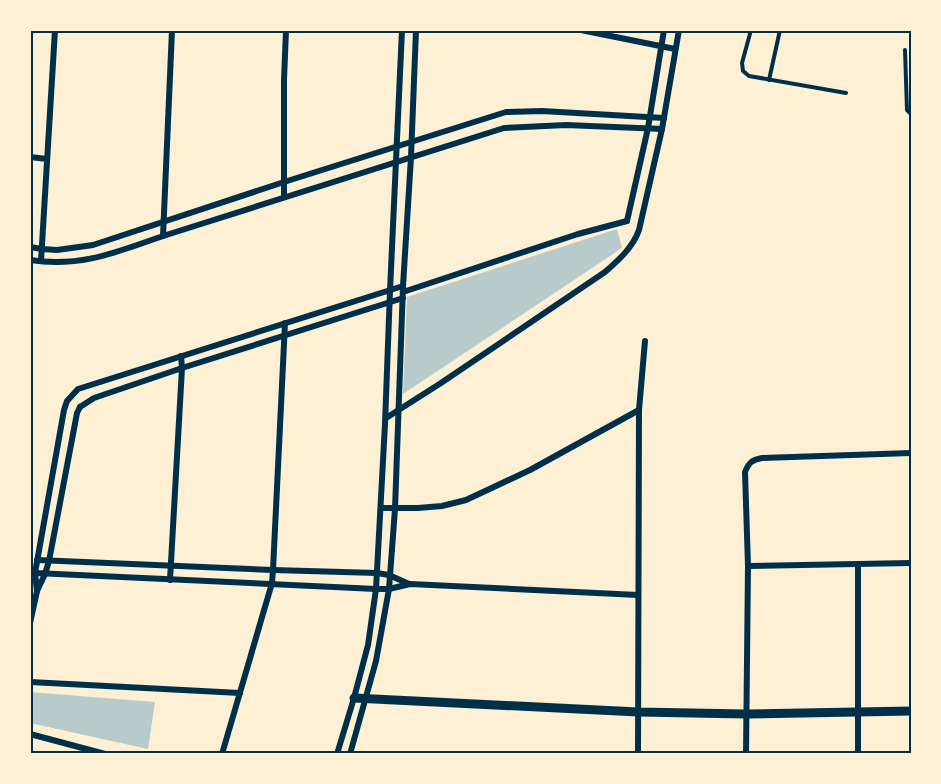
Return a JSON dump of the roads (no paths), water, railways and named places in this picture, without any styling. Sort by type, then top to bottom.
[{"type":"street","points":[[41,261],[55,30]]},
{"type":"street","points":[[163,236],[172,30]]},
{"type":"street","points":[[284,197],[286,30]]},
{"type":"street","points":[[337,754],[368,645],[376,589],[386,418],[402,30]]},
{"type":"street","points":[[350,754],[376,662],[388,589],[395,509],[416,30]]},
{"type":"street","points":[[581,30],[675,49]]},
{"type":"street","points":[[627,221],[648,128],[664,30]]},
{"type":"street","points":[[386,418],[606,272],[630,247],[639,230],[662,129],[679,30]]},
{"type":"street","points":[[30,247],[73,249],[93,245],[506,112],[542,111],[664,118]]},
{"type":"street","points":[[30,260],[63,262],[109,255],[396,161],[515,126],[566,125],[662,129]]},
{"type":"street","points":[[30,157],[47,159]]},
{"type":"street","points":[[627,221],[639,230]]},
{"type":"street","points":[[30,623],[37,591],[49,561],[80,407],[94,398],[182,368],[390,302],[403,292],[578,234],[627,221]]},
{"type":"street","points":[[37,591],[35,573],[37,560],[64,410],[72,394],[78,390],[285,323],[390,291],[403,292]]},
{"type":"street","points":[[222,754],[272,583],[285,323]]},
{"type":"street","points":[[638,754],[639,410],[645,341]]},
{"type":"street","points":[[170,580],[181,356]]},
{"type":"street","points":[[72,394],[80,407]]},
{"type":"street","points":[[381,508],[442,506],[466,500],[530,470],[639,410]]},
{"type":"street","points":[[746,754],[748,566],[745,472],[751,461],[762,458],[911,453]]},
{"type":"street","points":[[37,560],[377,573],[389,575],[410,584]]},
{"type":"street","points":[[748,566],[911,563]]},
{"type":"street","points":[[858,564],[858,754]]},
{"type":"street","points":[[35,573],[376,589],[410,584],[638,595]]},
{"type":"street","points":[[30,682],[240,693]]},
{"type":"street","points":[[354,698],[638,712],[746,714],[911,711]]},
{"type":"street","points":[[30,734],[105,754]]},
{"type":"lane","points":[[751,30],[742,63],[742,71],[749,76],[846,93]]},
{"type":"lane","points":[[769,80],[780,30]]},
{"type":"lane","points":[[905,50],[907,110],[911,114]]}]
